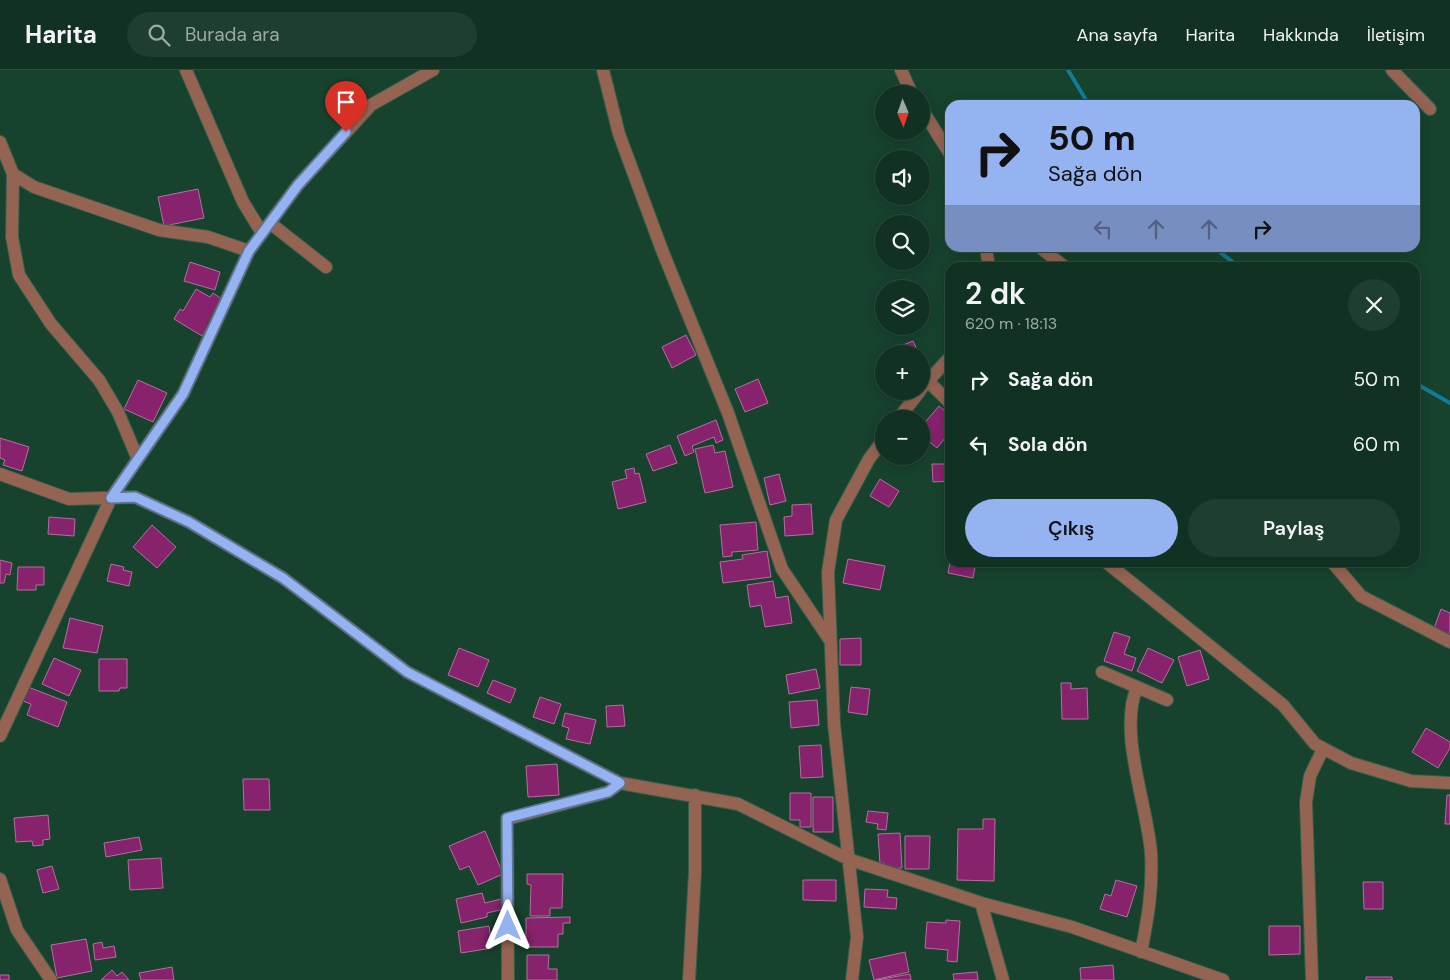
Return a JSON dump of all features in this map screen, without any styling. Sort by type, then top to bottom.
[{"type":"street","points":[[186,70],[243,202],[266,228],[326,267]]},
{"type":"street","points":[[0,736],[111,498],[183,394],[249,251],[298,185],[371,105],[433,70]]},
{"type":"street","points":[[603,70],[619,134],[662,250],[728,413],[782,570],[829,639]]},
{"type":"street","points":[[901,70],[908,85]]},
{"type":"street","points":[[1392,70],[1430,109]]},
{"type":"street","points":[[930,122],[945,146]]},
{"type":"street","points":[[0,142],[13,174],[12,236],[19,275],[51,324],[99,380],[118,412],[137,458]]},
{"type":"street","points":[[13,174],[34,187],[159,230],[208,237],[249,251]]},
{"type":"street","points":[[1046,252],[1058,262]]},
{"type":"street","points":[[930,379],[945,363]]},
{"type":"street","points":[[930,391],[945,400]]},
{"type":"street","points":[[905,410],[913,400]]},
{"type":"street","points":[[852,980],[857,937],[834,724],[829,639],[828,572],[836,520],[875,451]]},
{"type":"street","points":[[0,474],[69,499],[135,497],[189,522],[283,578],[407,672],[620,783],[738,804],[848,859],[981,903],[1072,927],[1223,980]]},
{"type":"street","points":[[1112,567],[1283,705],[1315,744],[1350,763],[1411,781],[1450,783]]},
{"type":"street","points":[[1336,567],[1361,596],[1450,642]]},
{"type":"street","points":[[1102,672],[1167,700]]},
{"type":"street","points":[[1137,687],[1130,707],[1130,729],[1150,851],[1152,891],[1141,952]]},
{"type":"street","points":[[1312,980],[1306,802],[1310,776],[1323,748]]},
{"type":"street","points":[[508,980],[507,818],[608,792],[620,783]]},
{"type":"street","points":[[689,980],[695,872],[695,795]]},
{"type":"street","points":[[0,879],[17,930],[51,980]]},
{"type":"street","points":[[981,903],[1003,980]]},
{"type":"building","points":[[198,189],[204,218],[164,226],[158,197]]},
{"type":"building","points":[[190,262],[220,272],[215,290],[184,281]]},
{"type":"building","points":[[196,289],[210,297],[213,293],[223,300],[202,336],[174,319],[180,309],[183,311]]},
{"type":"building","points":[[686,335],[696,355],[672,368],[662,347]]},
{"type":"building","points":[[913,341],[915,345],[903,345]]},
{"type":"building","points":[[758,379],[768,403],[745,412],[735,389]]},
{"type":"building","points":[[138,380],[167,393],[153,422],[124,409]]},
{"type":"building","points":[[939,406],[945,411],[945,438],[937,448],[930,442],[930,416]]},
{"type":"building","points":[[716,420],[723,440],[716,443],[714,437],[692,446],[694,452],[685,456],[677,436]]},
{"type":"building","points":[[0,438],[29,447],[22,471],[3,465],[5,460],[0,458]]},
{"type":"building","points":[[670,445],[677,463],[653,471],[646,454]]},
{"type":"building","points":[[713,445],[715,453],[725,451],[733,487],[705,493],[695,449]]},
{"type":"building","points":[[932,464],[945,464],[945,481],[933,482]]},
{"type":"building","points":[[634,468],[635,474],[639,473],[646,502],[618,509],[612,482],[627,478],[625,470]]},
{"type":"building","points":[[779,474],[786,501],[770,505],[764,478]]},
{"type":"building","points":[[880,479],[899,491],[889,507],[870,496]]},
{"type":"building","points":[[811,504],[813,534],[785,536],[784,517],[792,516],[792,505]]},
{"type":"building","points":[[49,517],[75,519],[74,536],[48,534]]},
{"type":"building","points":[[756,522],[758,550],[732,552],[732,556],[723,557],[720,525]]},
{"type":"building","points":[[152,525],[176,547],[157,568],[133,547]]},
{"type":"building","points":[[767,551],[771,577],[723,583],[720,562],[743,559],[742,555]]},
{"type":"building","points":[[848,559],[885,566],[880,590],[843,583]]},
{"type":"building","points":[[0,560],[12,563],[10,575],[6,574],[4,583],[0,583]]},
{"type":"building","points":[[111,564],[124,567],[123,570],[132,572],[129,586],[107,581]]},
{"type":"building","points":[[18,567],[44,567],[44,585],[36,585],[36,590],[17,590]]},
{"type":"building","points":[[949,567],[975,567],[973,578],[948,573]]},
{"type":"building","points":[[773,581],[776,598],[788,596],[792,623],[765,627],[761,605],[750,607],[747,585]]},
{"type":"building","points":[[1441,609],[1450,613],[1450,638],[1433,631]]},
{"type":"building","points":[[70,618],[103,626],[97,653],[63,648]]},
{"type":"building","points":[[1114,632],[1130,637],[1124,654],[1136,658],[1132,671],[1104,661]]},
{"type":"building","points":[[861,638],[861,665],[840,665],[840,639]]},
{"type":"building","points":[[459,648],[489,660],[478,687],[448,675]]},
{"type":"building","points":[[1148,648],[1174,660],[1162,683],[1137,671]]},
{"type":"building","points":[[1200,650],[1209,679],[1187,686],[1178,657]]},
{"type":"building","points":[[54,658],[81,670],[69,696],[42,684]]},
{"type":"building","points":[[99,659],[127,659],[127,688],[120,688],[119,691],[99,691]]},
{"type":"building","points":[[816,669],[820,688],[789,694],[786,675]]},
{"type":"building","points":[[493,680],[516,689],[510,703],[487,693]]},
{"type":"building","points":[[1061,683],[1071,683],[1071,689],[1087,688],[1088,719],[1062,719]]},
{"type":"building","points":[[28,687],[67,702],[58,727],[27,715],[31,704],[23,701]]},
{"type":"building","points":[[851,687],[870,689],[867,715],[848,712]]},
{"type":"building","points":[[540,697],[561,704],[554,724],[533,717]]},
{"type":"building","points":[[817,700],[819,725],[791,728],[789,702]]},
{"type":"building","points":[[623,705],[625,726],[607,727],[606,706]]},
{"type":"building","points":[[565,713],[596,720],[590,744],[566,739],[569,728],[562,726]]},
{"type":"building","points":[[1426,728],[1450,742],[1450,748],[1438,768],[1412,752]]},
{"type":"building","points":[[821,745],[823,777],[801,778],[799,746]]},
{"type":"building","points":[[557,764],[559,795],[528,797],[526,766]]},
{"type":"building","points":[[243,779],[269,779],[270,810],[244,810]]},
{"type":"building","points":[[790,793],[811,793],[811,827],[800,827],[800,820],[790,820]]},
{"type":"building","points":[[1447,795],[1450,795],[1450,824],[1445,824]]},
{"type":"building","points":[[813,797],[833,797],[833,832],[813,832]]},
{"type":"building","points":[[868,811],[888,813],[886,830],[877,829],[878,824],[866,822]]},
{"type":"building","points":[[48,815],[50,839],[43,840],[43,845],[33,846],[32,841],[16,842],[14,818]]},
{"type":"building","points":[[983,819],[995,819],[994,881],[957,880],[958,829],[983,829]]},
{"type":"building","points":[[485,831],[503,874],[478,885],[469,866],[460,870],[449,846]]},
{"type":"building","points":[[900,833],[902,868],[885,869],[884,863],[880,864],[878,834]]},
{"type":"building","points":[[905,836],[930,836],[929,869],[905,869]]},
{"type":"building","points":[[139,837],[142,850],[106,857],[104,843]]},
{"type":"building","points":[[161,858],[163,888],[130,890],[128,860]]},
{"type":"building","points":[[52,866],[59,889],[43,893],[37,870]]},
{"type":"building","points":[[527,874],[563,874],[562,908],[550,908],[550,916],[530,916],[531,885],[527,884]]},
{"type":"building","points":[[803,880],[836,880],[836,901],[803,900]]},
{"type":"building","points":[[1116,880],[1137,886],[1127,917],[1100,909],[1105,894],[1111,896]]},
{"type":"building","points":[[1363,882],[1383,882],[1383,909],[1364,909]]},
{"type":"building","points":[[865,889],[888,890],[887,897],[897,898],[896,909],[864,907]]},
{"type":"building","points":[[482,893],[485,903],[501,899],[504,909],[487,913],[487,917],[461,923],[456,899]]},
{"type":"building","points":[[570,917],[570,923],[563,923],[563,934],[558,934],[558,947],[526,947],[526,918]]},
{"type":"building","points":[[946,920],[960,921],[957,962],[947,961],[948,950],[925,948],[927,922],[946,923]]},
{"type":"building","points":[[489,926],[492,948],[461,953],[458,931]]},
{"type":"building","points":[[1269,926],[1300,926],[1300,954],[1269,955]]},
{"type":"building","points":[[86,939],[92,971],[57,978],[51,945]]},
{"type":"building","points":[[102,942],[103,948],[114,946],[116,957],[95,960],[93,944]]},
{"type":"building","points":[[905,952],[909,972],[874,980],[869,960]]},
{"type":"building","points":[[527,955],[549,955],[548,969],[557,969],[557,980],[527,980]]},
{"type":"building","points":[[1113,965],[1114,980],[1081,980],[1080,968]]},
{"type":"building","points":[[172,967],[174,980],[141,980],[139,973]]},
{"type":"building","points":[[112,970],[117,976],[122,972],[129,980],[101,980]]},
{"type":"building","points":[[977,972],[978,980],[954,980],[953,974]]},
{"type":"building","points":[[910,974],[911,980],[876,980]]},
{"type":"building","points":[[0,975],[9,975],[9,980],[0,980]]},
{"type":"building","points":[[1366,977],[1392,977],[1392,980],[1366,980]]},
{"type":"waterway","points":[[1068,70],[1086,100]]},
{"type":"waterway","points":[[1220,252],[1232,262]]},
{"type":"waterway","points":[[1420,386],[1450,403]]},
{"type":"route","points":[[346,132],[298,185],[249,251],[183,394],[111,498],[135,497],[189,522],[283,578],[407,672],[620,783],[616,788],[608,792],[507,818],[508,926]]}]
